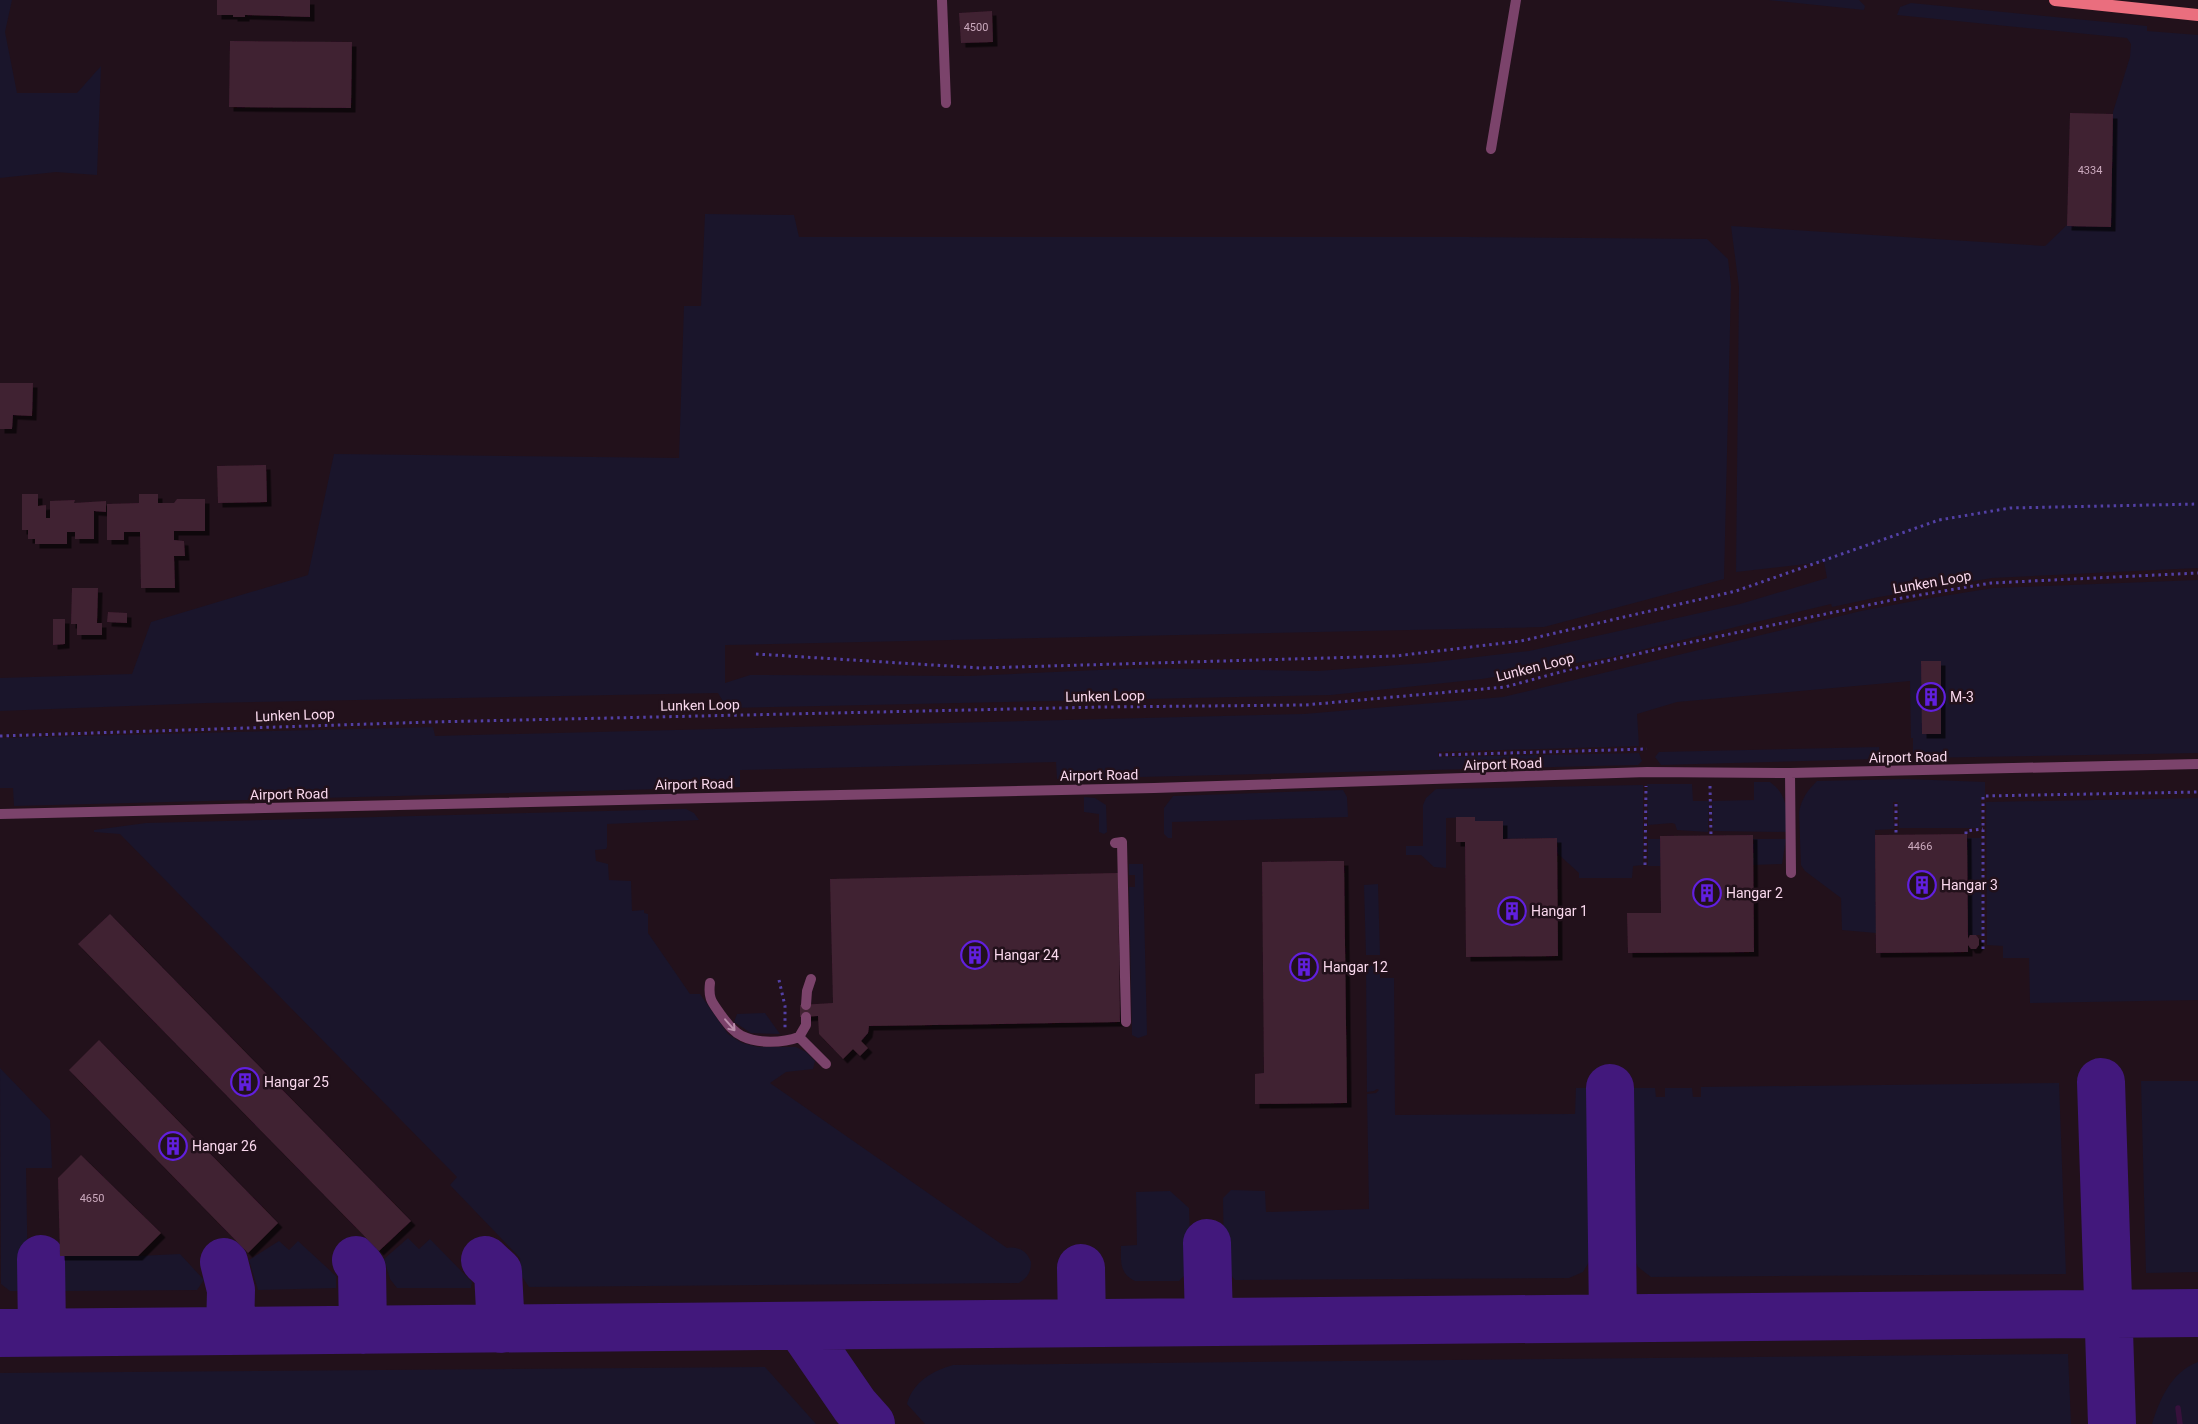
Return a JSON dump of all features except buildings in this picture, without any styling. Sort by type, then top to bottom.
[{"type":"main road","points":[[2055,0],[2138,4],[2198,15]]},
{"type":"lane","points":[[942,0],[946,103]]},
{"type":"lane","points":[[1491,149],[1516,0]]},
{"type":"lane","name":"Airport Road","points":[[0,814],[1145,788],[1647,772],[1790,773],[2198,764]]},
{"type":"lane","points":[[1790,773],[1791,873]]},
{"type":"lane","points":[[1115,843],[1122,842],[1126,1022]]},
{"type":"lane","points":[[806,1005],[807,991],[811,979]]},
{"type":"lane","points":[[710,983],[709,996],[731,1029],[742,1036],[756,1041],[786,1041],[799,1037],[806,1025],[806,1017]]},
{"type":"lane","points":[[799,1037],[826,1064]]},
{"type":"path","points":[[756,654],[981,668],[1396,656],[1521,641],[1736,591],[1939,520],[2010,508],[2198,504]]},
{"type":"path","name":"Lunken Loop","points":[[0,736],[431,722],[1102,707],[1305,705],[1505,688],[1568,670],[1664,648],[1902,598],[1991,583],[2198,573]]},
{"type":"path","points":[[1439,755],[1646,750]]},
{"type":"path","points":[[1645,865],[1646,786]]},
{"type":"path","points":[[1983,949],[1984,796],[2198,792]]},
{"type":"path","points":[[1710,800],[1711,836]]},
{"type":"path","points":[[1896,804],[1896,835]]},
{"type":"path","points":[[1966,834],[1966,830],[1984,830]]},
{"type":"path","points":[[779,980],[784,1006],[786,1041]]},
{"type":"shaded area","points":[[0,0],[12,0],[5,32],[17,93],[77,93],[101,66],[97,175],[56,172],[0,178]]},
{"type":"shaded area","points":[[1768,0],[1859,0],[1865,6],[1864,10]]},
{"type":"shaded area","points":[[1911,3],[2147,26],[2147,31],[2198,35],[2198,568],[1992,578],[1832,607],[1831,604],[1612,657],[1482,679],[1331,695],[727,708],[718,693],[206,703],[0,711],[0,678],[132,674],[151,622],[308,575],[334,454],[679,458],[684,306],[701,306],[705,214],[794,215],[799,237],[1707,239],[1728,259],[1731,285],[1724,579],[1544,627],[725,645],[725,683],[750,675],[970,676],[1143,668],[1318,671],[1426,663],[1529,651],[1740,604],[1827,578],[1824,562],[1736,572],[1739,287],[1731,226],[2045,246],[2067,225],[2110,226],[2113,112],[2130,57],[2131,44],[2127,38],[1897,15],[1900,7]]},
{"type":"shaded area","points":[[2198,580],[2198,753],[1917,758],[1913,753],[1913,738],[1911,738],[1910,681],[1677,702],[1637,714],[1639,746],[1438,752],[1438,757],[1639,753],[1642,761],[1638,765],[1057,779],[1056,762],[740,770],[740,787],[14,806],[13,788],[0,788],[0,738],[433,727],[435,736],[1304,714],[1503,697],[1861,611],[1925,599],[1993,588]]},
{"type":"shaded area","points":[[1879,747],[1880,755],[1875,759],[1661,765],[1655,757],[1659,752]]},
{"type":"shaded area","points":[[1907,779],[1985,782],[1985,797],[1981,800],[1981,828],[1899,828],[1898,802],[1893,802],[1894,829],[1875,830],[1876,933],[1842,930],[1841,898],[1805,871],[1801,865],[1799,812],[1803,799],[1817,781]]},
{"type":"shaded area","points":[[1754,782],[1770,782],[1780,792],[1785,804],[1788,832],[1713,831],[1712,801],[1754,800]]},
{"type":"shaded area","points":[[1647,784],[1692,784],[1693,801],[1709,801],[1708,832],[1677,830],[1675,824],[1672,823],[1648,825]]},
{"type":"shaded area","points":[[1643,785],[1643,865],[1633,866],[1632,878],[1579,878],[1579,873],[1557,853],[1557,838],[1503,839],[1502,821],[1475,821],[1474,817],[1446,818],[1446,868],[1434,867],[1421,855],[1406,855],[1406,846],[1423,846],[1423,805],[1426,798],[1436,789]]},
{"type":"shaded area","points":[[1343,790],[1347,797],[1348,817],[1172,822],[1172,838],[1168,838],[1164,834],[1164,808],[1173,796]]},
{"type":"shaded area","points":[[1084,797],[1095,798],[1106,805],[1107,832],[1104,834],[1099,832],[1099,814],[1084,812]]},
{"type":"shaded area","points":[[2198,798],[2198,1000],[2030,1003],[2029,958],[2003,958],[2003,946],[1987,945],[1986,802]]},
{"type":"shaded area","points":[[686,809],[694,813],[699,820],[607,824],[607,847],[606,849],[595,850],[596,861],[608,864],[609,880],[631,881],[632,911],[644,910],[644,913],[648,914],[648,933],[690,994],[700,994],[728,1034],[742,1043],[758,1047],[796,1047],[806,1052],[815,1061],[813,1069],[786,1072],[770,1083],[1007,1248],[1015,1248],[1025,1252],[1031,1262],[1030,1269],[1027,1276],[1019,1283],[529,1287],[521,1275],[520,1258],[450,1185],[457,1177],[120,834],[94,832],[94,830],[146,823]]},
{"type":"shaded area","points":[[1967,838],[1981,838],[1982,935],[1968,935]]},
{"type":"shaded area","points":[[1648,839],[1660,839],[1661,866],[1648,866]]},
{"type":"shaded area","points":[[1753,839],[1786,839],[1782,864],[1753,865]]},
{"type":"shaded area","points":[[1129,864],[1143,864],[1147,1035],[1138,1038],[1132,1035],[1129,887],[1135,887],[1135,875],[1129,875]]},
{"type":"shaded area","points":[[1378,884],[1380,955],[1366,955],[1364,885]]},
{"type":"shaded area","points":[[1366,965],[1380,965],[1380,978],[1394,978],[1395,1115],[1575,1114],[1576,1088],[1590,1088],[1593,1255],[1583,1272],[1569,1278],[1235,1280],[1224,1268],[1223,1198],[1231,1190],[1265,1191],[1266,1212],[1369,1209],[1367,1094],[1376,1093],[1379,1090],[1367,1092]]},
{"type":"shaded area","points":[[765,1013],[780,1034],[751,1033],[734,1022],[737,1014]]},
{"type":"shaded area","points":[[0,1068],[50,1120],[52,1168],[26,1168],[28,1283],[20,1291],[10,1291],[1,1284]]},
{"type":"shaded area","points":[[2141,1081],[2198,1081],[2198,1272],[2146,1273]]},
{"type":"shaded area","points":[[2059,1083],[2066,1274],[1651,1277],[1638,1267],[1632,1253],[1629,1088],[1655,1088],[1656,1097],[1665,1097],[1665,1088],[1692,1088],[1693,1097],[1701,1097],[1701,1087]]},
{"type":"shaded area","points":[[1170,1191],[1189,1208],[1191,1269],[1179,1281],[1135,1281],[1126,1274],[1122,1266],[1121,1246],[1137,1245],[1136,1192]]},
{"type":"shaded area","points":[[408,1238],[419,1249],[430,1239],[472,1282],[471,1288],[397,1288],[390,1279],[384,1259]]},
{"type":"shaded area","points":[[279,1241],[289,1250],[298,1241],[336,1276],[336,1288],[258,1290],[249,1260]]},
{"type":"shaded area","points":[[180,1254],[204,1280],[197,1290],[61,1291],[53,1283],[52,1255],[138,1256]]},
{"type":"shaded area","points":[[2068,1354],[2071,1424],[925,1424],[907,1404],[914,1389],[924,1378],[953,1365]]},
{"type":"shaded area","points":[[2198,1362],[2198,1424],[2152,1424],[2168,1387],[2181,1372]]},
{"type":"shaded area","points":[[765,1367],[816,1424],[0,1424],[0,1373]]},
{"type":"waterway","points":[[2178,1408],[2180,1424]]},
{"type":"taxiway","points":[[2101,1082],[2112,1424]]},
{"type":"taxiway","points":[[1610,1088],[1613,1318]]},
{"type":"taxiway","points":[[1207,1243],[1209,1322]]},
{"type":"taxiway","points":[[41,1259],[42,1332]]},
{"type":"taxiway","points":[[356,1260],[362,1269],[363,1330]]},
{"type":"taxiway","points":[[485,1260],[498,1272],[501,1329]]},
{"type":"taxiway","points":[[224,1262],[231,1290],[230,1331]]},
{"type":"taxiway","points":[[1081,1268],[1082,1323]]},
{"type":"taxiway","points":[[0,1333],[2198,1313]]},
{"type":"taxiway","points":[[800,1326],[855,1406],[871,1424]]},
{"type":"place","name":"M-3","points":[[1931,697]]},
{"type":"place","name":"Hangar 3","points":[[1922,885]]},
{"type":"place","name":"Hangar 2","points":[[1707,893]]},
{"type":"place","name":"Hangar 1","points":[[1512,911]]},
{"type":"place","name":"Hangar 24","points":[[975,955]]},
{"type":"place","name":"Hangar 12","points":[[1304,967]]},
{"type":"place","name":"Hangar 25","points":[[245,1082]]},
{"type":"place","name":"Hangar 26","points":[[173,1146]]}]
